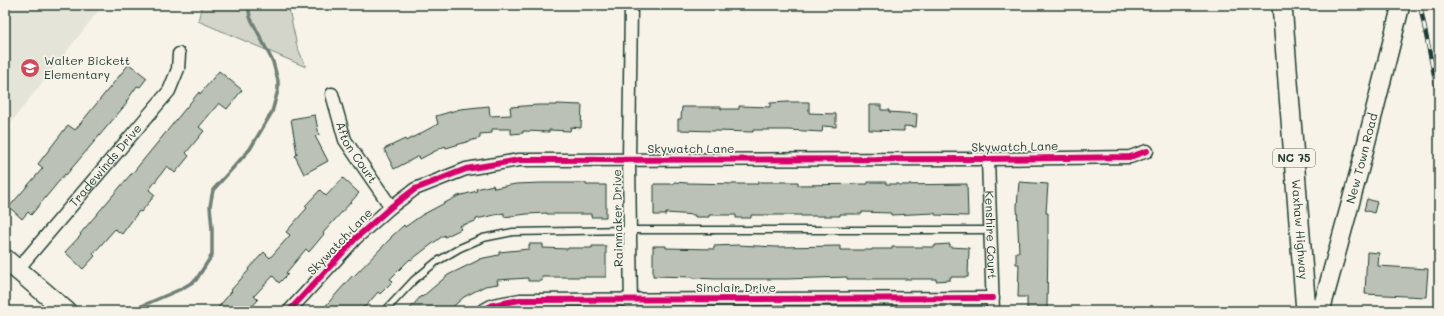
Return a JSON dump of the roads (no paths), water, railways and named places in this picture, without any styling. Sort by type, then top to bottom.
[{"type":"main road","name":"Waxhaw Highway","points":[[1282,5],[1306,311]]},
{"type":"main road","name":"New Town Road","points":[[1321,311],[1360,168],[1401,5]]},
{"type":"main road","points":[[11,265],[66,311]]},
{"type":"street","name":"Rainmaker Drive","points":[[631,5],[629,160],[631,305]]},
{"type":"street","name":"Tradewinds Drive","points":[[11,265],[169,91],[178,68],[179,54]]},
{"type":"street","name":"Afton Court","points":[[332,94],[345,140],[391,207]]},
{"type":"street","name":"Skywatch Lane","points":[[289,311],[356,238],[391,207],[415,189],[466,169],[519,160],[988,159],[1130,157],[1147,151]]},
{"type":"street","name":"Kenshire Court","points":[[988,159],[993,311]]},
{"type":"street","name":"Sinclair Drive","points":[[482,311],[493,305],[520,300],[631,305],[992,298]]},
{"type":"lane","points":[[385,311],[414,280],[436,262],[460,248],[483,238],[513,232],[630,230],[990,230]]},
{"type":"waterway","points":[[130,311],[181,289],[196,280],[212,255],[210,206],[213,190],[250,149],[272,112],[278,90],[278,81],[273,62],[250,17],[248,5]]},
{"type":"railway","points":[[1420,5],[1439,99]]},
{"type":"place","name":"Walter Bickett Elementary","points":[[30,68]]}]
